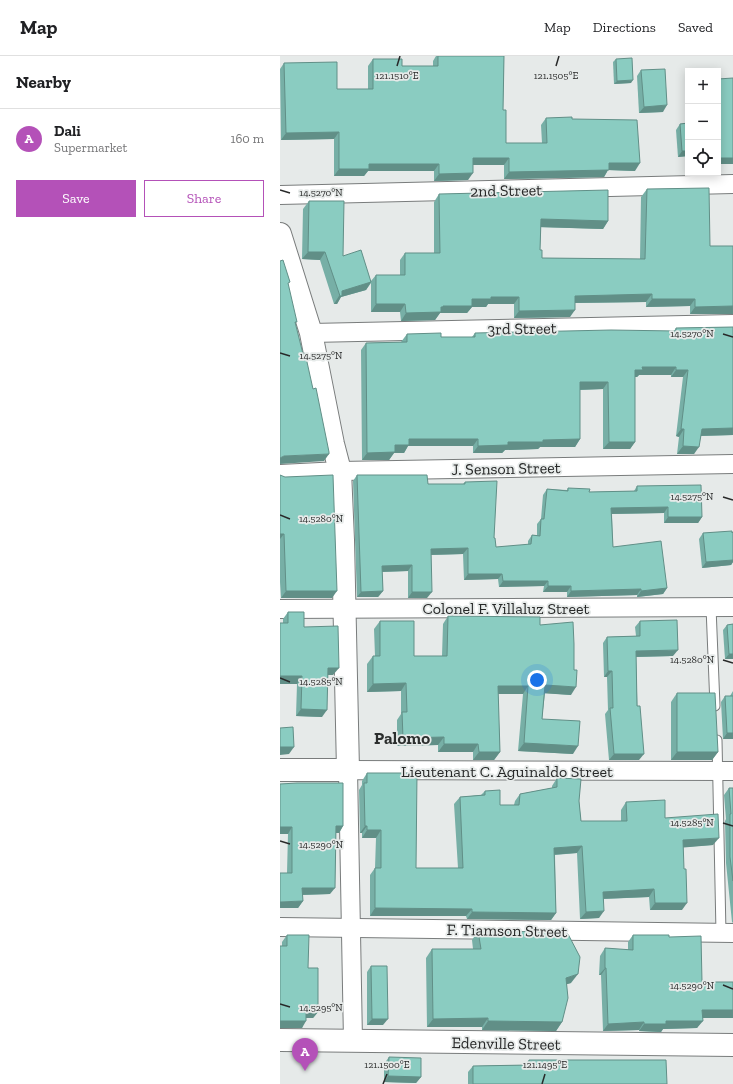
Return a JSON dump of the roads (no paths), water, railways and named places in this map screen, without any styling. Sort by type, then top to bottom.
[{"type":"street","name":"2nd Street","points":[[280,195],[733,184]]},
{"type":"street","points":[[280,234],[311,333],[333,444],[340,471],[345,609],[353,1041]]},
{"type":"street","name":"3rd Street","points":[[311,333],[733,324]]},
{"type":"street","name":"J. Senson Street","points":[[280,474],[340,471],[733,464]]},
{"type":"street","name":"Colonel F. Villaluz Street","points":[[280,609],[733,607]]},
{"type":"street","name":"Lieutenant C. Aguinaldo Street","points":[[280,770],[726,771]]},
{"type":"street","name":"F. Tiamson Street","points":[[280,927],[727,933]]},
{"type":"street","name":"Edenville Street","points":[[280,1040],[733,1045]]},
{"type":"lane","points":[[711,607],[716,716]]},
{"type":"lane","points":[[716,732],[726,771],[727,933]]},
{"type":"place","name":"Dali","points":[[305,1071]]},
{"type":"district","name":"Palomo","points":[[402,738]]}]
